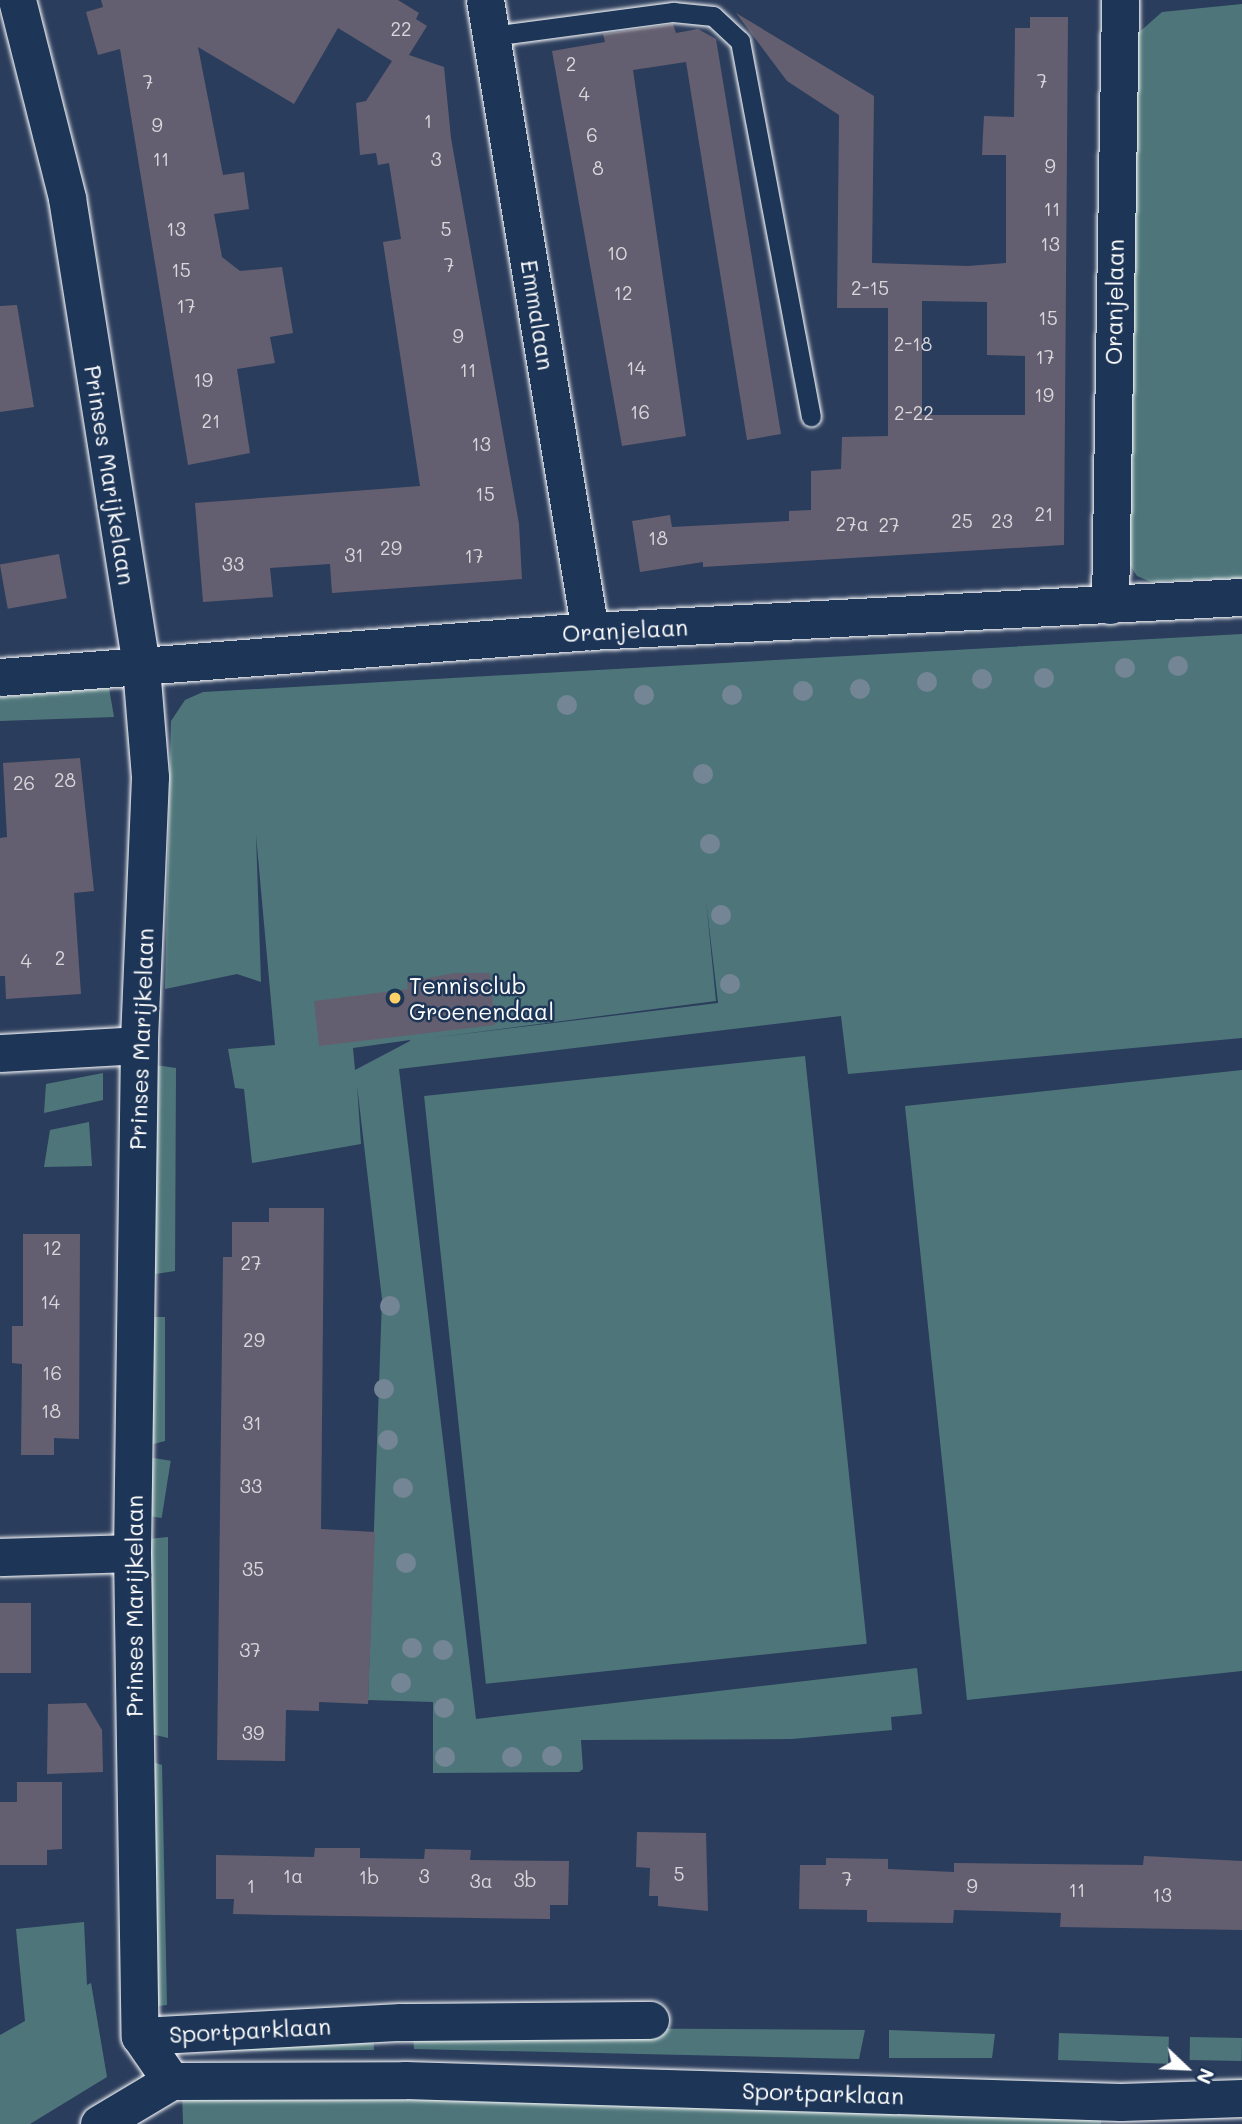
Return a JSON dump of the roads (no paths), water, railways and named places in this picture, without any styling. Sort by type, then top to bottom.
[{"type":"street","name":"Prinses Marijkelaan","points":[[17,0],[67,198],[141,667],[150,777],[139,1045],[132,1553],[141,2036]]},
{"type":"street","name":"Emmalaan","points":[[485,0],[590,631]]},
{"type":"street","name":"Oranjelaan","points":[[1110,604],[1120,0]]},
{"type":"street","name":"Oranjelaan","points":[[0,677],[590,631],[1242,597]]},
{"type":"street","points":[[0,1053],[139,1045]]},
{"type":"street","points":[[0,1557],[132,1553]]},
{"type":"street","name":"Sportparklaan","points":[[141,2036],[401,2022],[650,2020]]},
{"type":"street","points":[[401,2022],[405,2080]]},
{"type":"street","points":[[99,2124],[171,2081],[141,2036]]},
{"type":"street","name":"Sportparklaan","points":[[171,2081],[405,2080],[1120,2113],[1242,2098]]},
{"type":"lane","points":[[492,36],[673,12],[713,16],[740,41],[811,416]]},
{"type":"place","name":"Tennisclub Groenendaal","points":[[395,998]]}]
